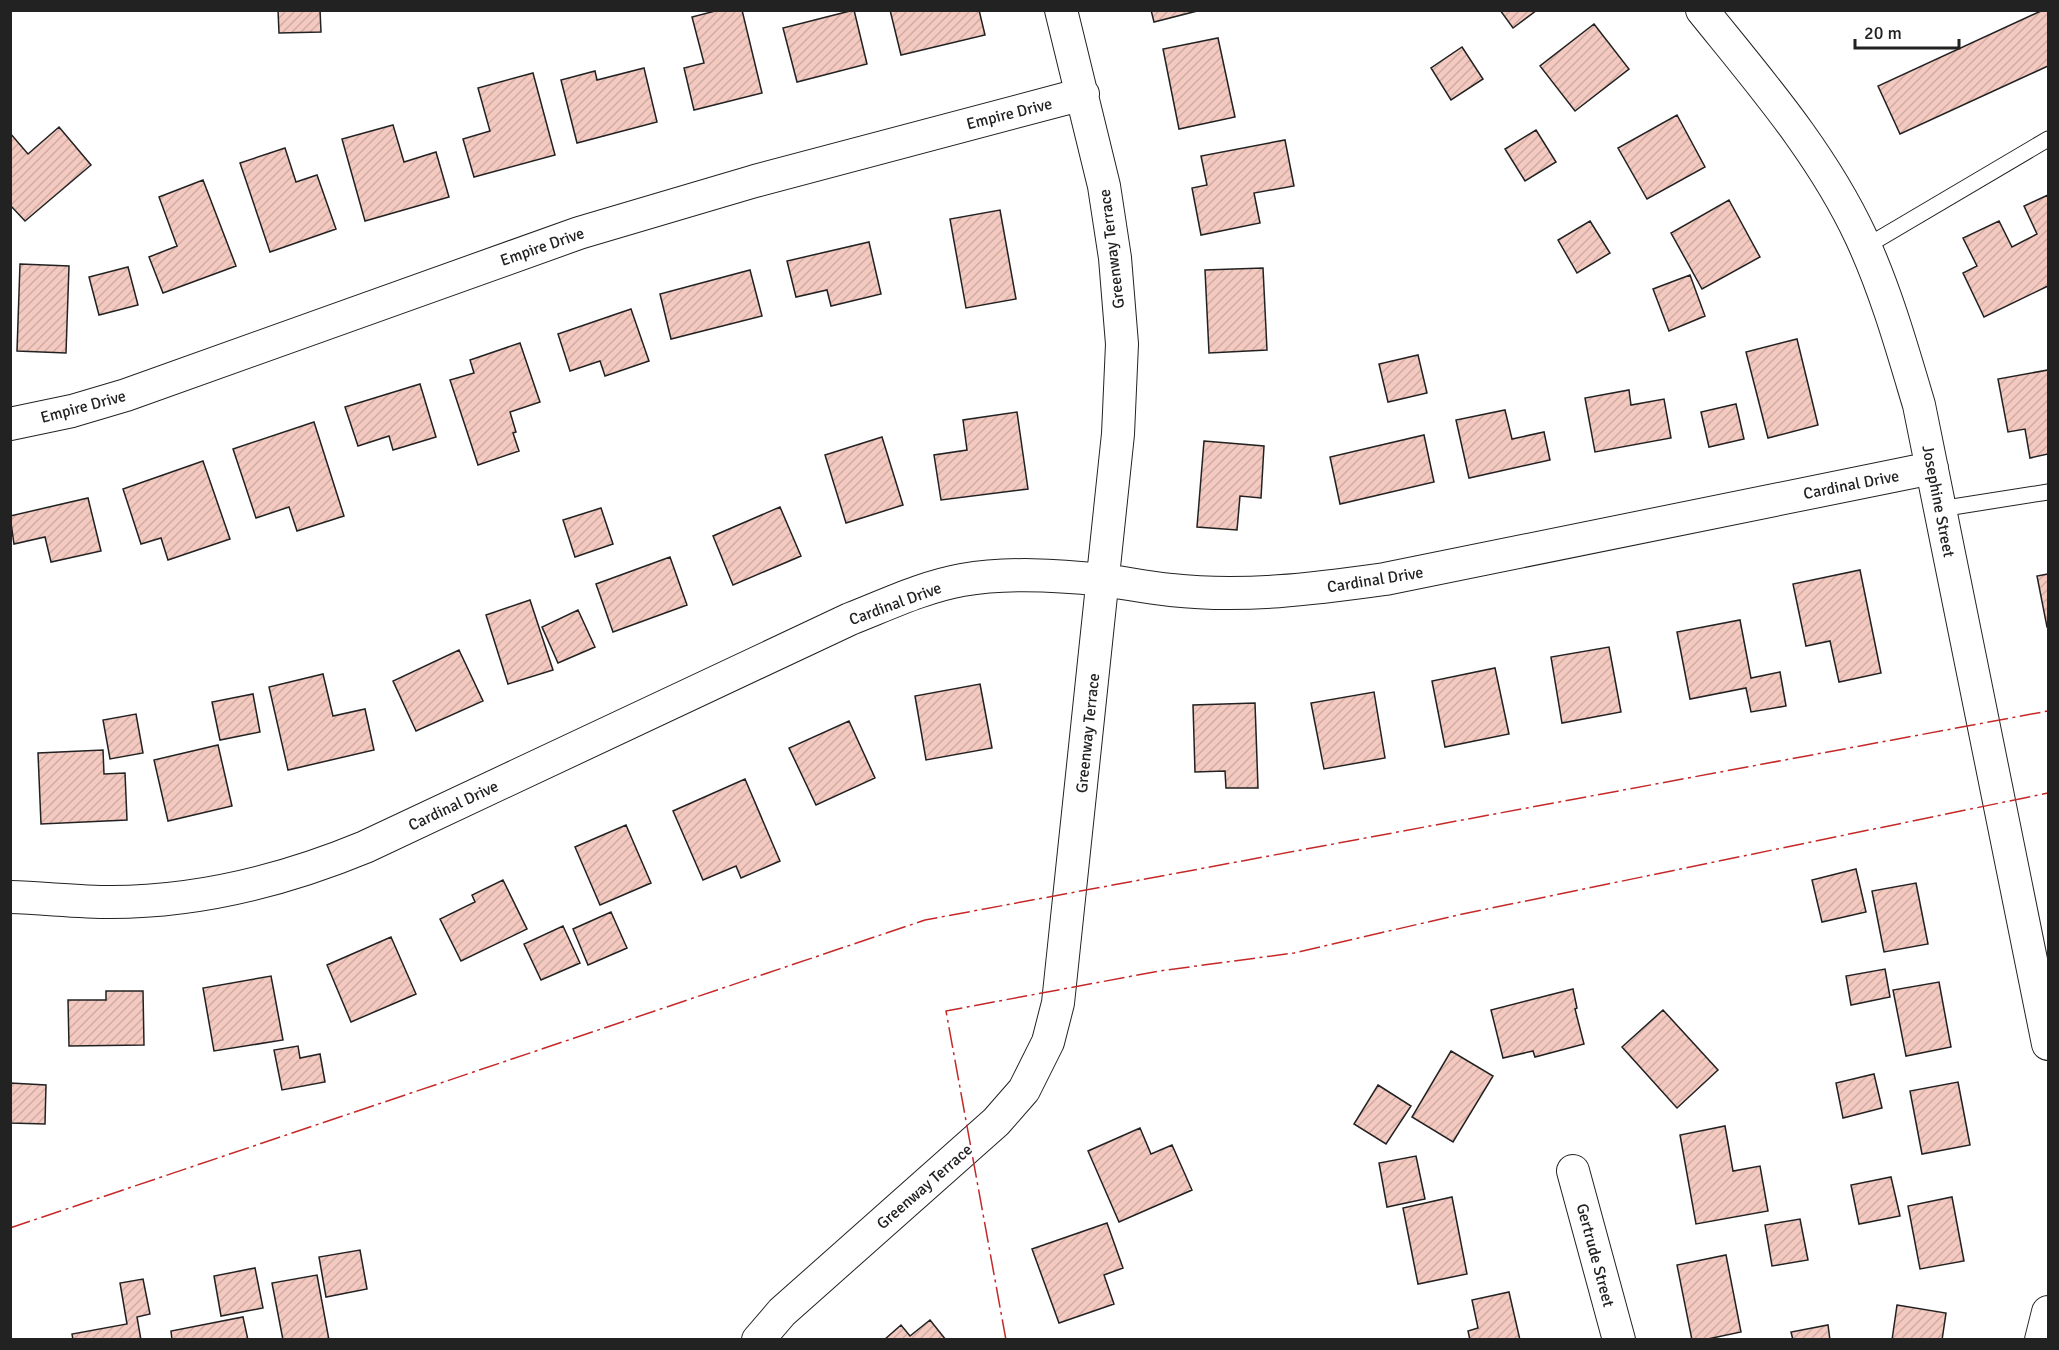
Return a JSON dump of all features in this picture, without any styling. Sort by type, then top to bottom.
[{"type":"street","name":"Greenway Terrace","points":[[758,1340],[782,1312],[996,1122],[1024,1090],[1048,1042],[1058,1003],[1118,434],[1122,344],[1115,258],[1106,196],[1061,10]]},
{"type":"street","name":"Josephine Street","points":[[1702,10],[1792,122],[1830,180],[1865,247],[1894,320],[1919,405],[2049,1044]]},
{"type":"street","name":"Empire Drive","points":[[10,424],[72,411],[126,395],[579,233],[755,181],[1083,94]]},
{"type":"street","name":"Cardinal Drive","points":[[10,897],[112,902],[177,898],[261,883],[321,865],[365,847],[850,619],[918,592],[961,580],[1015,575],[1103,580],[1172,591],[1253,593],[1298,591],[1385,579],[1932,468]]},
{"type":"street","name":"Gertrude Street","points":[[1573,1171],[1619,1340]]},
{"type":"street","points":[[2041,1340],[2049,1312]]},
{"type":"lane","points":[[1865,247],[2049,139]]},
{"type":"lane","points":[[1940,509],[2049,492]]},
{"type":"building","points":[[278,10],[320,10],[321,32],[279,33]]},
{"type":"building","points":[[719,10],[742,10],[762,93],[694,110],[684,68],[704,63],[692,17]]},
{"type":"building","points":[[854,10],[867,64],[797,82],[783,28]]},
{"type":"building","points":[[890,10],[979,10],[985,35],[901,55]]},
{"type":"building","points":[[1151,10],[1196,10],[1197,11],[1154,22]]},
{"type":"building","points":[[1500,10],[1537,10],[1513,28]]},
{"type":"building","points":[[2043,10],[2048,10],[2048,66],[1900,134],[1878,86]]},
{"type":"building","points":[[1594,24],[1629,69],[1575,111],[1540,66]]},
{"type":"building","points":[[1218,38],[1235,117],[1179,129],[1163,49]]},
{"type":"building","points":[[1462,47],[1483,79],[1451,100],[1431,68]]},
{"type":"building","points":[[644,68],[657,122],[577,143],[561,80],[595,71],[597,80]]},
{"type":"building","points":[[533,73],[555,155],[474,177],[463,139],[490,131],[478,88]]},
{"type":"building","points":[[1677,115],[1705,167],[1647,199],[1618,148]]},
{"type":"building","points":[[393,125],[404,162],[436,152],[449,197],[365,221],[342,139]]},
{"type":"building","points":[[59,127],[91,165],[25,221],[10,205],[10,133],[28,154]]},
{"type":"building","points":[[1536,130],[1556,162],[1525,181],[1505,149]]},
{"type":"building","points":[[1285,140],[1294,186],[1254,193],[1260,223],[1201,235],[1192,188],[1207,185],[1201,156]]},
{"type":"building","points":[[285,148],[296,182],[317,175],[336,229],[270,252],[240,163]]},
{"type":"building","points":[[203,180],[236,266],[163,293],[149,257],[177,246],[159,197]]},
{"type":"building","points":[[2048,195],[2048,286],[1984,317],[1963,273],[1977,266],[1963,238],[1999,221],[2012,247],[2037,234],[2024,206]]},
{"type":"building","points":[[1729,200],[1760,257],[1702,289],[1671,233]]},
{"type":"building","points":[[1000,210],[1016,299],[966,308],[950,219]]},
{"type":"building","points":[[1590,221],[1610,253],[1577,273],[1558,240]]},
{"type":"building","points":[[869,242],[881,294],[831,306],[827,290],[796,297],[787,261]]},
{"type":"building","points":[[20,264],[69,266],[66,353],[17,351]]},
{"type":"building","points":[[128,267],[138,305],[99,315],[89,277]]},
{"type":"building","points":[[1263,268],[1267,350],[1209,353],[1205,270]]},
{"type":"building","points":[[750,270],[762,316],[671,339],[660,294]]},
{"type":"building","points":[[1690,275],[1705,316],[1669,331],[1653,289]]},
{"type":"building","points":[[631,309],[649,361],[605,376],[600,361],[570,371],[558,334]]},
{"type":"building","points":[[1797,339],[1818,425],[1768,438],[1746,352]]},
{"type":"building","points":[[520,343],[540,402],[510,412],[519,451],[478,465],[450,380],[474,373],[470,360]]},
{"type":"building","points":[[1418,355],[1427,393],[1388,402],[1379,364]]},
{"type":"building","points":[[2048,370],[2048,454],[2030,458],[2025,429],[2008,432],[1998,379]]},
{"type":"building","points":[[420,384],[436,437],[393,450],[389,436],[358,446],[345,407]]},
{"type":"building","points":[[1629,390],[1631,405],[1664,399],[1671,438],[1595,452],[1585,398]]},
{"type":"building","points":[[1736,404],[1744,439],[1709,447],[1701,412]]},
{"type":"building","points":[[1505,410],[1512,439],[1544,432],[1550,460],[1469,478],[1456,420]]},
{"type":"building","points":[[1017,412],[1028,489],[941,500],[934,455],[967,450],[963,420]]},
{"type":"building","points":[[314,422],[344,516],[297,531],[289,507],[256,518],[233,449]]},
{"type":"building","points":[[1424,435],[1434,482],[1340,504],[1330,457]]},
{"type":"building","points":[[882,437],[903,505],[846,523],[825,455]]},
{"type":"building","points":[[1204,441],[1264,446],[1261,498],[1240,496],[1237,530],[1197,527]]},
{"type":"building","points":[[203,461],[230,539],[168,560],[161,538],[141,544],[123,489]]},
{"type":"building","points":[[88,498],[101,551],[51,562],[45,537],[14,544],[10,516]]},
{"type":"building","points":[[780,507],[801,556],[733,585],[713,536]]},
{"type":"building","points":[[601,508],[613,544],[575,557],[563,520]]},
{"type":"building","points":[[670,557],[687,605],[613,632],[596,584]]},
{"type":"building","points":[[1860,570],[1881,673],[1839,682],[1830,641],[1806,646],[1793,584]]},
{"type":"building","points":[[2048,574],[2048,627],[2047,627],[2037,576]]},
{"type":"building","points":[[530,600],[553,670],[508,684],[486,615]]},
{"type":"building","points":[[578,610],[595,647],[558,663],[542,627]]},
{"type":"building","points":[[1740,620],[1751,678],[1780,672],[1786,706],[1751,712],[1746,688],[1690,699],[1677,632]]},
{"type":"building","points":[[1609,647],[1621,712],[1562,723],[1551,657]]},
{"type":"building","points":[[459,650],[483,701],[416,731],[393,681]]},
{"type":"building","points":[[1495,668],[1509,734],[1445,747],[1432,681]]},
{"type":"building","points":[[323,674],[333,716],[365,709],[374,750],[288,770],[269,687]]},
{"type":"building","points":[[980,684],[992,748],[926,760],[915,696]]},
{"type":"building","points":[[1374,692],[1385,758],[1324,769],[1311,703]]},
{"type":"building","points":[[253,694],[260,732],[220,740],[212,702]]},
{"type":"building","points":[[1255,703],[1258,788],[1226,788],[1225,771],[1195,772],[1193,705]]},
{"type":"building","points":[[136,714],[143,753],[110,759],[103,720]]},
{"type":"building","points":[[849,721],[875,778],[816,805],[789,748]]},
{"type":"building","points":[[218,745],[232,806],[168,821],[154,760]]},
{"type":"building","points":[[103,750],[104,774],[125,773],[127,820],[41,824],[38,753]]},
{"type":"building","points":[[745,779],[780,861],[741,878],[736,866],[703,880],[673,811]]},
{"type":"building","points":[[626,825],[651,883],[600,905],[575,847]]},
{"type":"building","points":[[1856,869],[1866,912],[1822,922],[1812,880]]},
{"type":"building","points":[[503,880],[527,929],[461,961],[440,919],[475,902],[472,895]]},
{"type":"building","points":[[1916,883],[1928,944],[1884,952],[1872,891]]},
{"type":"building","points":[[611,912],[627,948],[588,965],[573,929]]},
{"type":"building","points":[[563,926],[580,963],[541,980],[524,944]]},
{"type":"building","points":[[391,937],[416,994],[351,1022],[327,965]]},
{"type":"building","points":[[1885,969],[1890,997],[1851,1005],[1846,976]]},
{"type":"building","points":[[271,976],[283,1040],[214,1051],[203,988]]},
{"type":"building","points":[[1939,982],[1951,1047],[1906,1056],[1893,990]]},
{"type":"building","points":[[1573,989],[1577,1008],[1575,1009],[1584,1044],[1535,1057],[1533,1051],[1503,1058],[1491,1010]]},
{"type":"building","points":[[106,991],[143,991],[144,1045],[69,1046],[68,1000],[106,1000]]},
{"type":"building","points":[[1663,1010],[1718,1070],[1677,1108],[1622,1047]]},
{"type":"building","points":[[298,1046],[300,1058],[320,1054],[325,1082],[282,1090],[274,1050]]},
{"type":"building","points":[[1451,1051],[1493,1076],[1453,1142],[1412,1117]]},
{"type":"building","points":[[1874,1074],[1882,1108],[1843,1118],[1836,1083]]},
{"type":"building","points":[[1958,1082],[1970,1145],[1922,1154],[1910,1091]]},
{"type":"building","points":[[10,1083],[46,1085],[45,1124],[10,1123]]},
{"type":"building","points":[[1378,1085],[1411,1106],[1386,1144],[1354,1124]]},
{"type":"building","points":[[1725,1126],[1733,1171],[1760,1166],[1768,1211],[1696,1224],[1680,1135]]},
{"type":"building","points":[[1140,1128],[1151,1154],[1172,1145],[1192,1190],[1119,1222],[1088,1151]]},
{"type":"building","points":[[1416,1156],[1425,1199],[1387,1207],[1379,1163]]},
{"type":"building","points":[[1891,1177],[1900,1216],[1859,1224],[1851,1185]]},
{"type":"building","points":[[1452,1197],[1467,1274],[1418,1284],[1403,1208]]},
{"type":"building","points":[[1952,1197],[1964,1261],[1920,1269],[1908,1206]]},
{"type":"building","points":[[1800,1219],[1808,1260],[1772,1266],[1765,1225]]},
{"type":"building","points":[[1107,1223],[1123,1268],[1104,1275],[1114,1304],[1059,1323],[1032,1249]]},
{"type":"building","points":[[360,1250],[367,1289],[326,1297],[319,1257]]},
{"type":"building","points":[[1726,1255],[1741,1332],[1692,1340],[1677,1265]]},
{"type":"building","points":[[255,1268],[263,1308],[221,1316],[214,1276]]},
{"type":"building","points":[[317,1275],[329,1340],[283,1340],[272,1283]]},
{"type":"building","points":[[143,1279],[150,1314],[137,1317],[141,1340],[73,1340],[72,1334],[127,1324],[120,1283]]},
{"type":"building","points":[[1509,1292],[1520,1340],[1470,1340],[1468,1331],[1478,1328],[1472,1300]]},
{"type":"building","points":[[1897,1305],[1946,1313],[1942,1340],[1892,1340]]},
{"type":"building","points":[[243,1317],[248,1340],[172,1340],[171,1331]]},
{"type":"building","points":[[930,1320],[946,1340],[884,1340],[901,1325],[910,1336]]},
{"type":"building","points":[[1828,1325],[1830,1340],[1793,1340],[1791,1332]]},
{"type":"power","points":[[10,1228],[925,920],[2048,711]]},
{"type":"power","points":[[1006,1340],[946,1011],[1159,971],[1294,953],[1458,915],[2048,793]]}]
